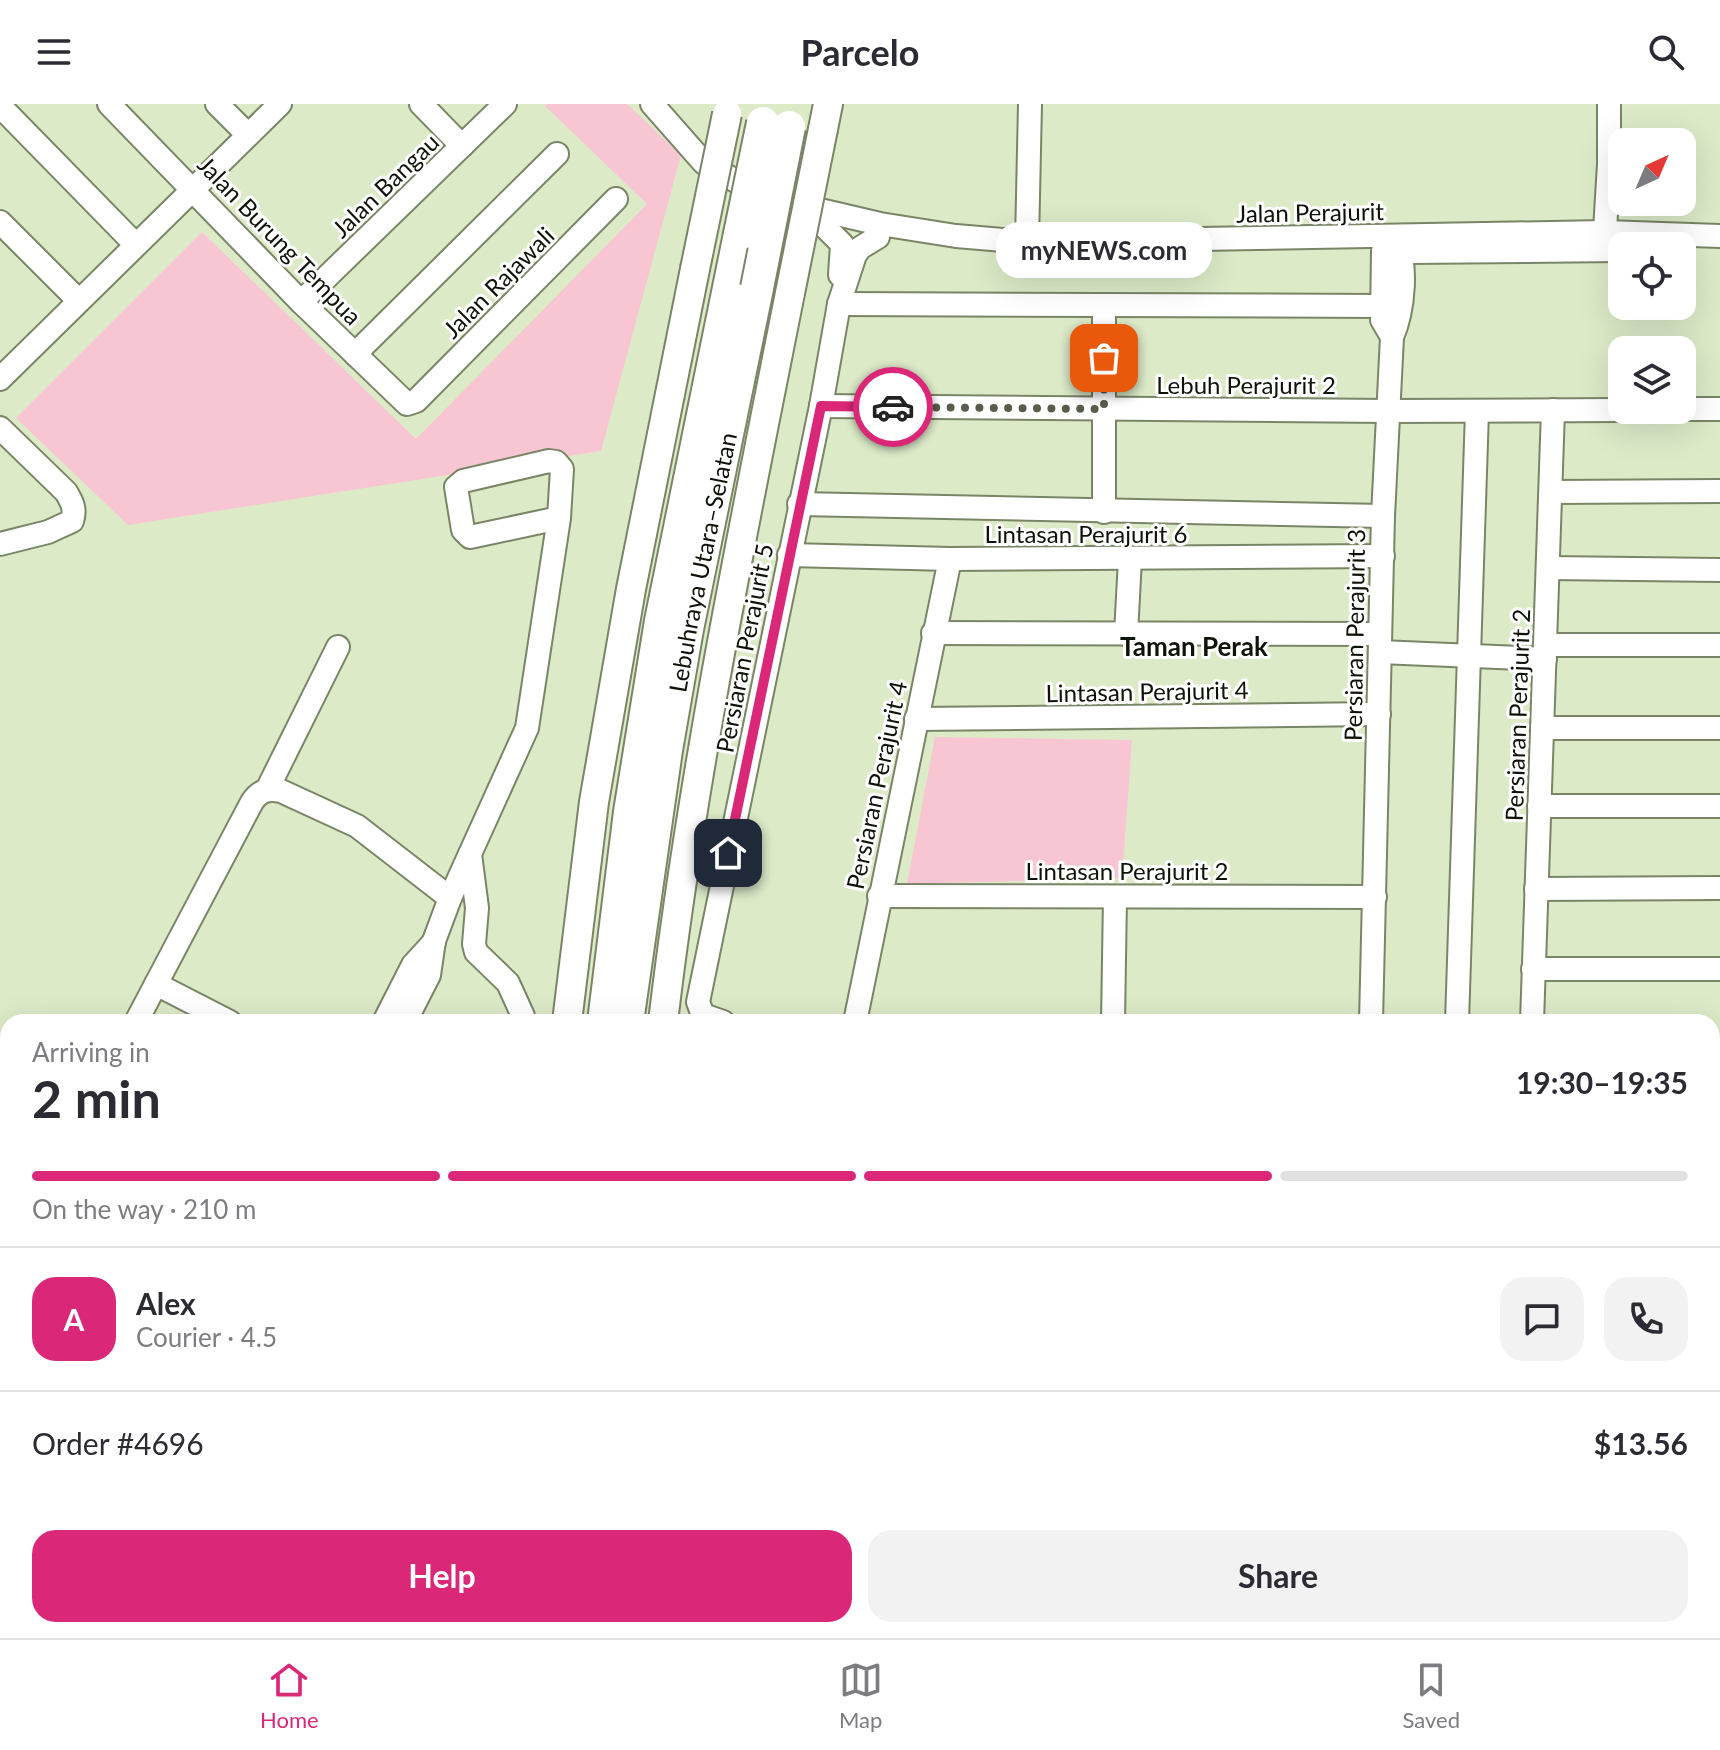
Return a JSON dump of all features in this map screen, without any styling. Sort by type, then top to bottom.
[{"type":"highway","name":"Lebuhraya Utara–Selatan","points":[[605,1014],[630,812],[661,621],[740,234],[778,115]]},
{"type":"highway","name":"Lebuhraya Utara–Selatan","points":[[628,1014],[682,659],[757,288],[778,115]]},
{"type":"main road","points":[[568,1014],[594,802],[631,589],[728,109]]},
{"type":"main road","points":[[664,1014],[683,865],[744,523],[825,116]]},
{"type":"street","name":"Jalan Burung Tempua","points":[[109,104],[402,401],[407,404],[416,401]]},
{"type":"street","points":[[217,104],[248,135]]},
{"type":"street","points":[[0,379],[280,104]]},
{"type":"street","points":[[421,104],[462,146]]},
{"type":"street","name":"Jalan Bangau","points":[[301,302],[505,104]]},
{"type":"street","name":"Jalan Perajurit","points":[[635,104],[699,171],[764,211],[825,227],[955,250],[1608,244]]},
{"type":"street","points":[[1027,242],[1030,104]]},
{"type":"street","points":[[1609,104],[1610,232]]},
{"type":"street","points":[[0,106],[136,245]]},
{"type":"street","name":"Jalan Perajurit","points":[[659,109],[704,163],[764,197],[895,226],[956,236],[1027,242],[1393,247]]},
{"type":"street","points":[[355,354],[557,154]]},
{"type":"street","name":"Jalan Rajawali","points":[[416,401],[616,199]]},
{"type":"street","points":[[0,222],[79,301]]},
{"type":"street","name":"Persiaran Perajurit 5","points":[[703,1014],[698,1002],[821,406],[839,304],[842,244],[825,227]]},
{"type":"street","name":"Jalan Perajurit","points":[[1696,238],[1720,236]]},
{"type":"street","name":"Persiaran Perajurit 5","points":[[839,304],[855,255],[860,248],[878,237]]},
{"type":"street","points":[[1392,337],[1400,319],[1393,247]]},
{"type":"street","name":"Persiaran Perajurit 3","points":[[1371,1014],[1383,516],[1392,337],[1382,320],[1382,306],[1393,247]]},
{"type":"street","points":[[1696,250],[1720,250]]},
{"type":"street","points":[[839,304],[1382,306]]},
{"type":"street","points":[[1104,306],[1104,512]]},
{"type":"street","name":"Lebuh Perajurit 2","points":[[821,406],[1608,410]]},
{"type":"street","points":[[1696,409],[1720,409]]},
{"type":"street","name":"Persiaran Perajurit 2","points":[[1532,1014],[1553,410]]},
{"type":"street","points":[[1457,1014],[1477,411]]},
{"type":"street","points":[[0,428],[66,492],[75,513],[72,521],[48,532],[0,544]]},
{"type":"street","points":[[409,1014],[429,975],[434,941],[450,898],[527,728],[559,518],[562,469],[552,461],[463,481],[456,487],[463,530],[470,537],[559,518]]},
{"type":"street","points":[[1551,492],[1720,491]]},
{"type":"street","name":"Lintasan Perajurit 6","points":[[799,504],[1383,516]]},
{"type":"street","name":"Lintasan Perajurit 6","points":[[789,555],[950,559],[1383,556]]},
{"type":"street","name":"Persiaran Perajurit 4","points":[[857,1014],[950,559]]},
{"type":"street","points":[[1126,634],[1130,559]]},
{"type":"street","points":[[1548,568],[1720,570]]},
{"type":"street","points":[[933,633],[1126,634],[1380,643],[1468,656],[1720,645]]},
{"type":"street","points":[[267,790],[338,647]]},
{"type":"street","name":"Lintasan Perajurit 4","points":[[916,719],[1379,714]]},
{"type":"street","points":[[1542,728],[1720,728]]},
{"type":"street","points":[[140,1014],[252,802],[261,792],[281,791],[357,826],[450,898]]},
{"type":"street","points":[[1539,806],[1720,806]]},
{"type":"street","points":[[470,854],[477,908],[476,952],[508,983],[522,1014]]},
{"type":"street","points":[[1536,889],[1720,888]]},
{"type":"street","name":"Lintasan Perajurit 2","points":[[879,896],[1375,897]]},
{"type":"street","points":[[1113,1014],[1115,897]]},
{"type":"street","points":[[388,1014],[413,965],[434,941]]},
{"type":"street","points":[[1533,969],[1720,969]]},
{"type":"street","points":[[156,984],[214,1014]]},
{"type":"street","points":[[772,1638],[874,1638]]},
{"type":"shaded area","points":[[627,104],[681,155],[601,451],[128,525],[16,418],[202,232],[416,439],[647,204],[545,106]]},
{"type":"shaded area","points":[[935,737],[1132,740],[1122,878],[907,884]]},
{"type":"way so far","points":[[893,407],[1104,409],[1104,358]]},
{"type":"place","name":"myNEWS.com","points":[[1104,358]]},
{"type":"district","name":"Taman Perak","points":[[1194,646]]},
{"type":"route","points":[[728,853],[821,406],[893,407]]}]
